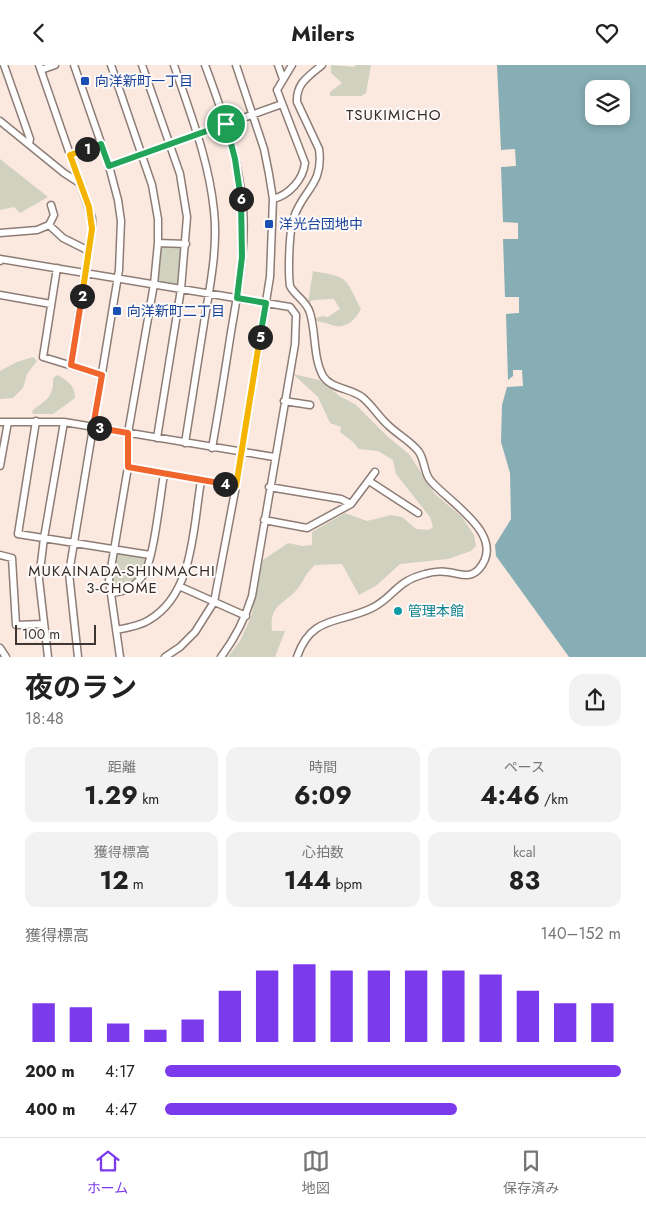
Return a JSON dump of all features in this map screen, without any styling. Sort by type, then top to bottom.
[{"type":"street","points":[[4,65],[30,139],[29,144]]},
{"type":"street","points":[[55,65],[40,67],[92,219],[89,251],[71,365]]},
{"type":"street","points":[[74,65],[109,166],[121,221],[118,279],[74,543],[70,581],[78,657]]},
{"type":"street","points":[[111,65],[152,185],[158,219],[154,284],[128,433],[128,467],[109,580],[120,657]]},
{"type":"street","points":[[142,65],[180,174],[187,217],[182,289],[157,438]]},
{"type":"street","points":[[174,65],[198,134],[208,172],[214,212],[214,252],[209,293],[185,443]]},
{"type":"street","points":[[205,65],[226,124],[235,159],[243,208],[242,257],[237,298],[212,448]]},
{"type":"street","points":[[165,657],[180,647],[195,632],[214,602],[236,486],[272,255],[273,199],[264,149],[236,65]]},
{"type":"street","points":[[278,65],[283,79]]},
{"type":"street","points":[[273,199],[279,197],[299,181],[304,172],[305,163],[277,90],[292,65]]},
{"type":"street","points":[[297,657],[302,643],[319,626],[372,608],[398,585],[412,577],[446,571],[466,577],[477,572],[484,562],[486,549],[482,532],[458,504],[428,478],[425,463],[411,443],[387,425],[362,397],[332,385],[323,375],[310,311],[290,286],[293,221],[315,183],[320,157],[319,149],[297,102],[296,95],[301,82],[322,65]]},
{"type":"street","points":[[109,166],[282,103]]},
{"type":"street","points":[[0,121],[75,182],[81,184]]},
{"type":"street","points":[[70,155],[101,144]]},
{"type":"street","points":[[50,225],[54,215],[51,205]]},
{"type":"street","points":[[50,225],[63,238],[89,251]]},
{"type":"street","points":[[0,233],[30,231],[50,225]]},
{"type":"street","points":[[158,243],[186,244]]},
{"type":"street","points":[[0,261],[0,259],[290,307],[296,315],[295,344],[274,457],[252,596],[246,616],[235,638],[221,657]]},
{"type":"street","points":[[57,269],[43,357],[102,375]]},
{"type":"street","points":[[0,295],[51,304]]},
{"type":"street","points":[[284,401],[310,405]]},
{"type":"street","points":[[36,421],[18,533],[150,555]]},
{"type":"street","points":[[0,422],[64,422],[274,457]]},
{"type":"street","points":[[0,466],[8,422]]},
{"type":"street","points":[[48,657],[39,579],[44,538],[64,422]]},
{"type":"street","points":[[128,467],[236,486]]},
{"type":"street","points":[[264,520],[307,527],[351,504],[375,472]]},
{"type":"street","points":[[111,593],[134,586],[148,568],[164,474]]},
{"type":"street","points":[[116,629],[148,621],[166,608],[181,587],[186,571],[201,481]]},
{"type":"street","points":[[369,481],[418,513]]},
{"type":"street","points":[[269,487],[341,499],[351,504]]},
{"type":"street","points":[[0,555],[12,558],[16,625],[43,624]]},
{"type":"street","points":[[181,587],[246,616]]},
{"type":"street","points":[[0,648],[6,657]]},
{"type":"green space","points":[[331,65],[355,67],[355,65],[371,65],[366,93],[361,96],[330,96],[330,92],[342,83],[331,73]]},
{"type":"green space","points":[[0,159],[48,197],[20,213],[14,207],[0,210]]},
{"type":"green space","points":[[181,245],[183,248],[179,283],[176,285],[160,282],[157,280],[161,247]]},
{"type":"green space","points":[[313,271],[340,277],[348,284],[361,309],[348,324],[334,326],[314,319],[322,316],[328,317],[340,309],[334,299],[313,300],[308,303]]},
{"type":"green space","points":[[33,357],[37,361],[27,374],[23,388],[13,398],[0,399],[0,371],[17,362]]},
{"type":"green space","points":[[293,374],[319,380],[341,397],[355,404],[388,437],[409,454],[435,494],[462,517],[474,535],[476,546],[471,551],[448,559],[400,564],[377,585],[359,595],[342,564],[315,565],[294,593],[279,605],[273,615],[272,631],[285,631],[275,657],[228,657],[240,641],[251,617],[263,560],[288,543],[302,546],[312,545],[312,532],[345,513],[367,521],[391,515],[402,517],[416,529],[429,530],[433,527],[430,517],[396,474],[393,460],[378,451],[359,449],[340,432],[341,427],[330,423],[318,397]]},
{"type":"green space","points":[[58,375],[70,384],[74,390],[75,398],[53,414],[33,414],[32,411],[45,401],[50,394],[53,378]]},
{"type":"green space","points":[[116,552],[144,557],[147,560],[139,577],[125,588],[119,589],[113,588],[111,576]]},
{"type":"water","points":[[497,65],[646,65],[646,657],[569,657],[496,556],[495,545],[511,519],[510,473],[501,442],[502,405],[507,387],[523,386],[522,370],[513,370],[513,376],[508,380],[506,314],[519,313],[519,297],[505,297],[503,239],[518,239],[518,223],[503,222],[501,167],[516,166],[515,149],[501,150]]},
{"type":"place","name":"向洋新町一丁目","points":[[85,81]]},
{"type":"place","name":"洋光台団地中","points":[[269,224]]},
{"type":"place","name":"向洋新町二丁目","points":[[117,311]]},
{"type":"place","name":"管理本館","points":[[398,611]]},
{"type":"district","name":"TSUKIMICHO","points":[[394,115]]},
{"type":"district","name":"MUKAINADA-SHINMACHI 3-CHOME","points":[[122,580]]},
{"type":"route","points":[[226,124],[235,159],[243,208],[242,257],[237,298],[266,303],[236,486],[128,467],[128,433],[93,427],[102,375],[71,365],[92,219],[70,155],[101,144],[109,166],[226,124]]}]
